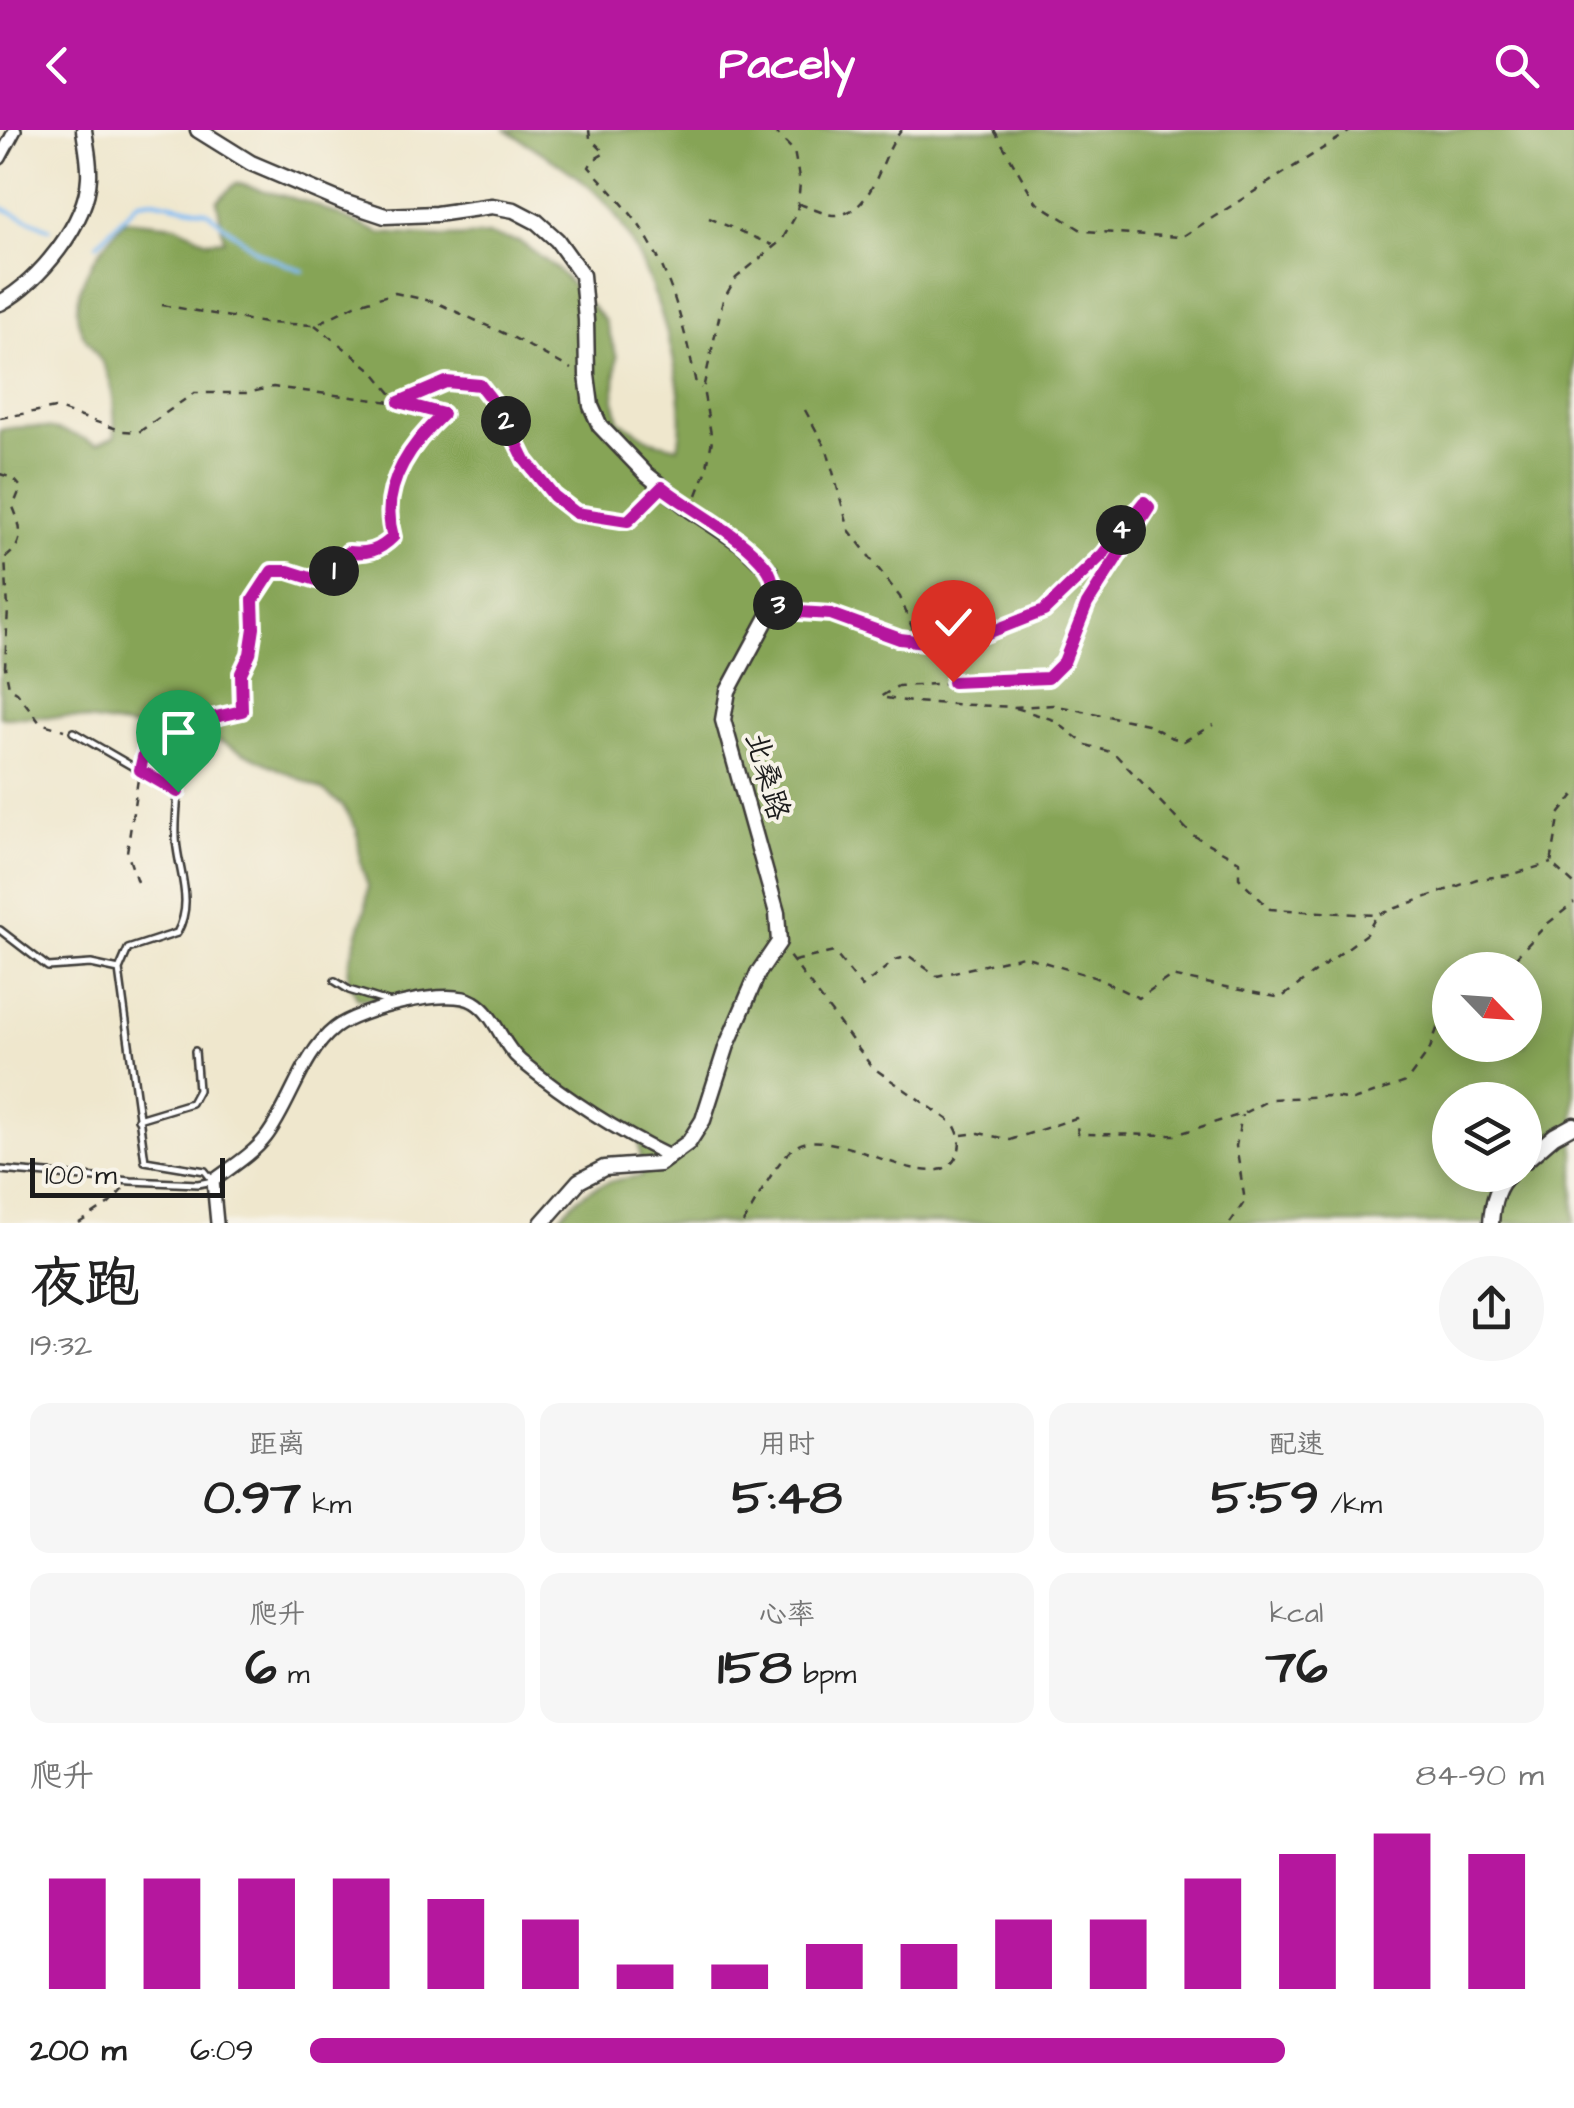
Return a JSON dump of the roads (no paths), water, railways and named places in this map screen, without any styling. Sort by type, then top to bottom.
[{"type":"street","points":[[0,158],[14,130]]},
{"type":"street","points":[[0,302],[14,296],[50,262],[72,230],[89,180],[84,130]]},
{"type":"street","name":"北桑路","points":[[198,130],[251,163],[385,216],[492,206],[514,210],[537,222],[557,240],[582,276],[586,375],[591,406],[600,426],[662,487],[742,544],[770,571],[776,602],[728,691],[723,720],[777,913],[779,942],[758,972],[703,1120],[689,1142],[669,1156]]},
{"type":"street","points":[[217,1223],[214,1181],[265,1139],[321,1042],[337,1026],[373,1009],[445,997],[474,1002],[518,1059],[624,1134],[669,1156],[659,1164],[604,1168],[579,1181],[542,1223]]},
{"type":"street","points":[[1542,1146],[1574,1124]]},
{"type":"street","points":[[1491,1223],[1498,1192]]},
{"type":"lane","points":[[73,732],[178,792],[176,845],[186,890],[183,922],[177,932],[128,950],[119,970],[145,1161],[205,1171],[214,1181]]},
{"type":"lane","points":[[0,930],[48,967],[91,964],[119,970]]},
{"type":"lane","points":[[336,982],[398,1005]]},
{"type":"lane","points":[[138,1119],[191,1103],[198,1090],[195,1051]]},
{"type":"lane","points":[[0,1170],[131,1181],[214,1181]]},
{"type":"waterway","points":[[97,244],[138,202],[153,200],[206,211],[259,253],[303,271]]},
{"type":"waterway","points":[[0,207],[50,229]]}]
